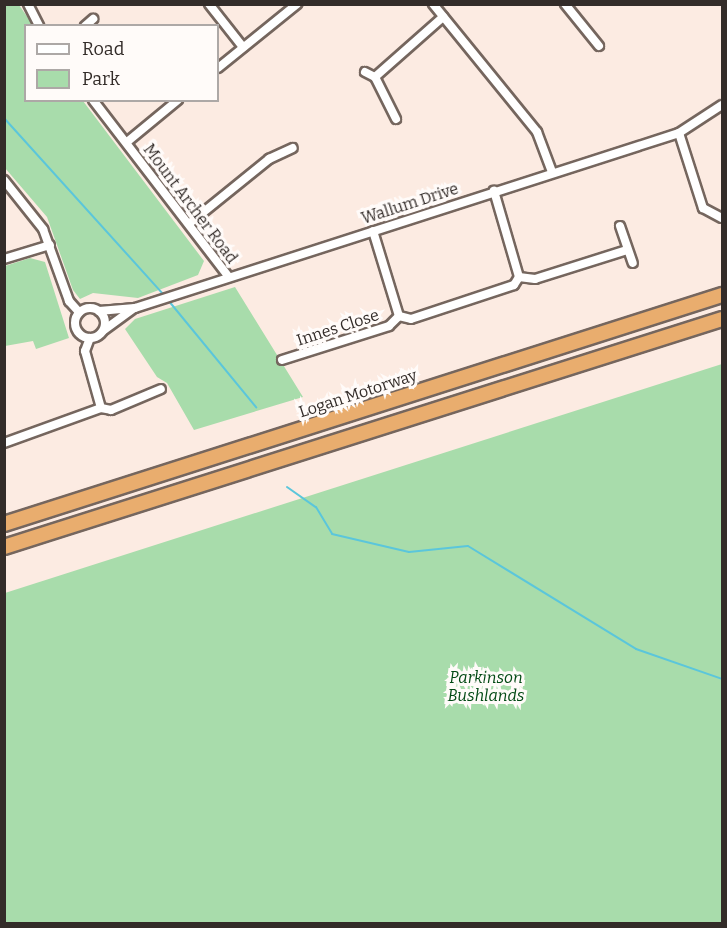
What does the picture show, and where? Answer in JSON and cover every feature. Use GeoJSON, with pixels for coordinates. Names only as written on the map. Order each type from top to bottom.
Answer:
{"type":"FeatureCollection","features":[{"type":"Feature","properties":{"kind":"highway","name":"Logan Motorway"},"geometry":{"type":"LineString","coordinates":[[4,524],[723,295]]}},
{"type":"Feature","properties":{"kind":"highway"},"geometry":{"type":"LineString","coordinates":[[4,547],[723,319]]}},
{"type":"Feature","properties":{"kind":"street"},"geometry":{"type":"LineString","coordinates":[[28,4],[38,24]]}},
{"type":"Feature","properties":{"kind":"street"},"geometry":{"type":"LineString","coordinates":[[209,4],[243,47]]}},
{"type":"Feature","properties":{"kind":"street"},"geometry":{"type":"LineString","coordinates":[[219,67],[297,4]]}},
{"type":"Feature","properties":{"kind":"street"},"geometry":{"type":"LineString","coordinates":[[433,4],[537,132],[552,172]]}},
{"type":"Feature","properties":{"kind":"street"},"geometry":{"type":"LineString","coordinates":[[565,4],[599,46]]}},
{"type":"Feature","properties":{"kind":"street"},"geometry":{"type":"LineString","coordinates":[[375,77],[443,17]]}},
{"type":"Feature","properties":{"kind":"street"},"geometry":{"type":"LineString","coordinates":[[87,24],[93,19]]}},
{"type":"Feature","properties":{"kind":"street"},"geometry":{"type":"LineString","coordinates":[[365,72],[375,77],[396,119]]}},
{"type":"Feature","properties":{"kind":"street"},"geometry":{"type":"LineString","coordinates":[[95,102],[127,142]]}},
{"type":"Feature","properties":{"kind":"street","name":"Mount Archer Road"},"geometry":{"type":"LineString","coordinates":[[176,102],[127,142],[228,276]]}},
{"type":"Feature","properties":{"kind":"street","name":"Wallum Drive"},"geometry":{"type":"LineString","coordinates":[[99,311],[135,308],[228,276],[679,133],[723,105]]}},
{"type":"Feature","properties":{"kind":"street"},"geometry":{"type":"LineString","coordinates":[[679,133],[703,208],[723,218]]}},
{"type":"Feature","properties":{"kind":"street"},"geometry":{"type":"LineString","coordinates":[[190,223],[269,159],[293,148]]}},
{"type":"Feature","properties":{"kind":"street"},"geometry":{"type":"LineString","coordinates":[[4,180],[50,245],[69,301],[79,312]]}},
{"type":"Feature","properties":{"kind":"street"},"geometry":{"type":"LineString","coordinates":[[373,231],[399,316],[411,320],[514,285],[519,277],[494,191]]}},
{"type":"Feature","properties":{"kind":"street"},"geometry":{"type":"LineString","coordinates":[[620,226],[633,263]]}},
{"type":"Feature","properties":{"kind":"street"},"geometry":{"type":"LineString","coordinates":[[4,259],[50,245]]}},
{"type":"Feature","properties":{"kind":"street"},"geometry":{"type":"LineString","coordinates":[[519,277],[535,279],[627,250]]}},
{"type":"Feature","properties":{"kind":"street"},"geometry":{"type":"LineString","coordinates":[[101,408],[85,351],[90,338],[135,308]]}},
{"type":"Feature","properties":{"kind":"street"},"geometry":{"type":"LineString","coordinates":[[79,312],[99,311],[103,330]]}},
{"type":"Feature","properties":{"kind":"street"},"geometry":{"type":"LineString","coordinates":[[79,312],[76,329],[90,338]]}},
{"type":"Feature","properties":{"kind":"street","name":"Innes Close"},"geometry":{"type":"LineString","coordinates":[[282,360],[389,326],[399,316]]}},
{"type":"Feature","properties":{"kind":"street"},"geometry":{"type":"LineString","coordinates":[[4,443],[101,408],[111,410],[161,389]]}},
{"type":"Feature","properties":{"kind":"green space"},"geometry":{"type":"Polygon","coordinates":[[[4,5],[19,5],[32,24],[24,24],[24,102],[84,102],[204,261],[198,275],[138,298],[93,293],[80,299],[73,290],[47,217],[5,168],[4,5]]]}},
{"type":"Feature","properties":{"kind":"green space"},"geometry":{"type":"Polygon","coordinates":[[[30,258],[45,262],[69,338],[36,349],[33,341],[5,346],[5,266],[30,258]]]}},
{"type":"Feature","properties":{"kind":"green space"},"geometry":{"type":"Polygon","coordinates":[[[235,287],[303,397],[194,430],[167,383],[157,377],[125,329],[135,319],[235,287]]]}},
{"type":"Feature","properties":{"kind":"green space","name":"Parkinson Bushlands"},"geometry":{"type":"Polygon","coordinates":[[[722,364],[722,923],[5,923],[5,593],[722,364]]]}},
{"type":"Feature","properties":{"kind":"waterway"},"geometry":{"type":"LineString","coordinates":[[4,118],[165,296]]}},
{"type":"Feature","properties":{"kind":"waterway"},"geometry":{"type":"LineString","coordinates":[[168,300],[256,407]]}},
{"type":"Feature","properties":{"kind":"waterway"},"geometry":{"type":"LineString","coordinates":[[287,487],[316,507],[332,534],[409,552],[468,546],[636,649],[722,679]]}}]}
